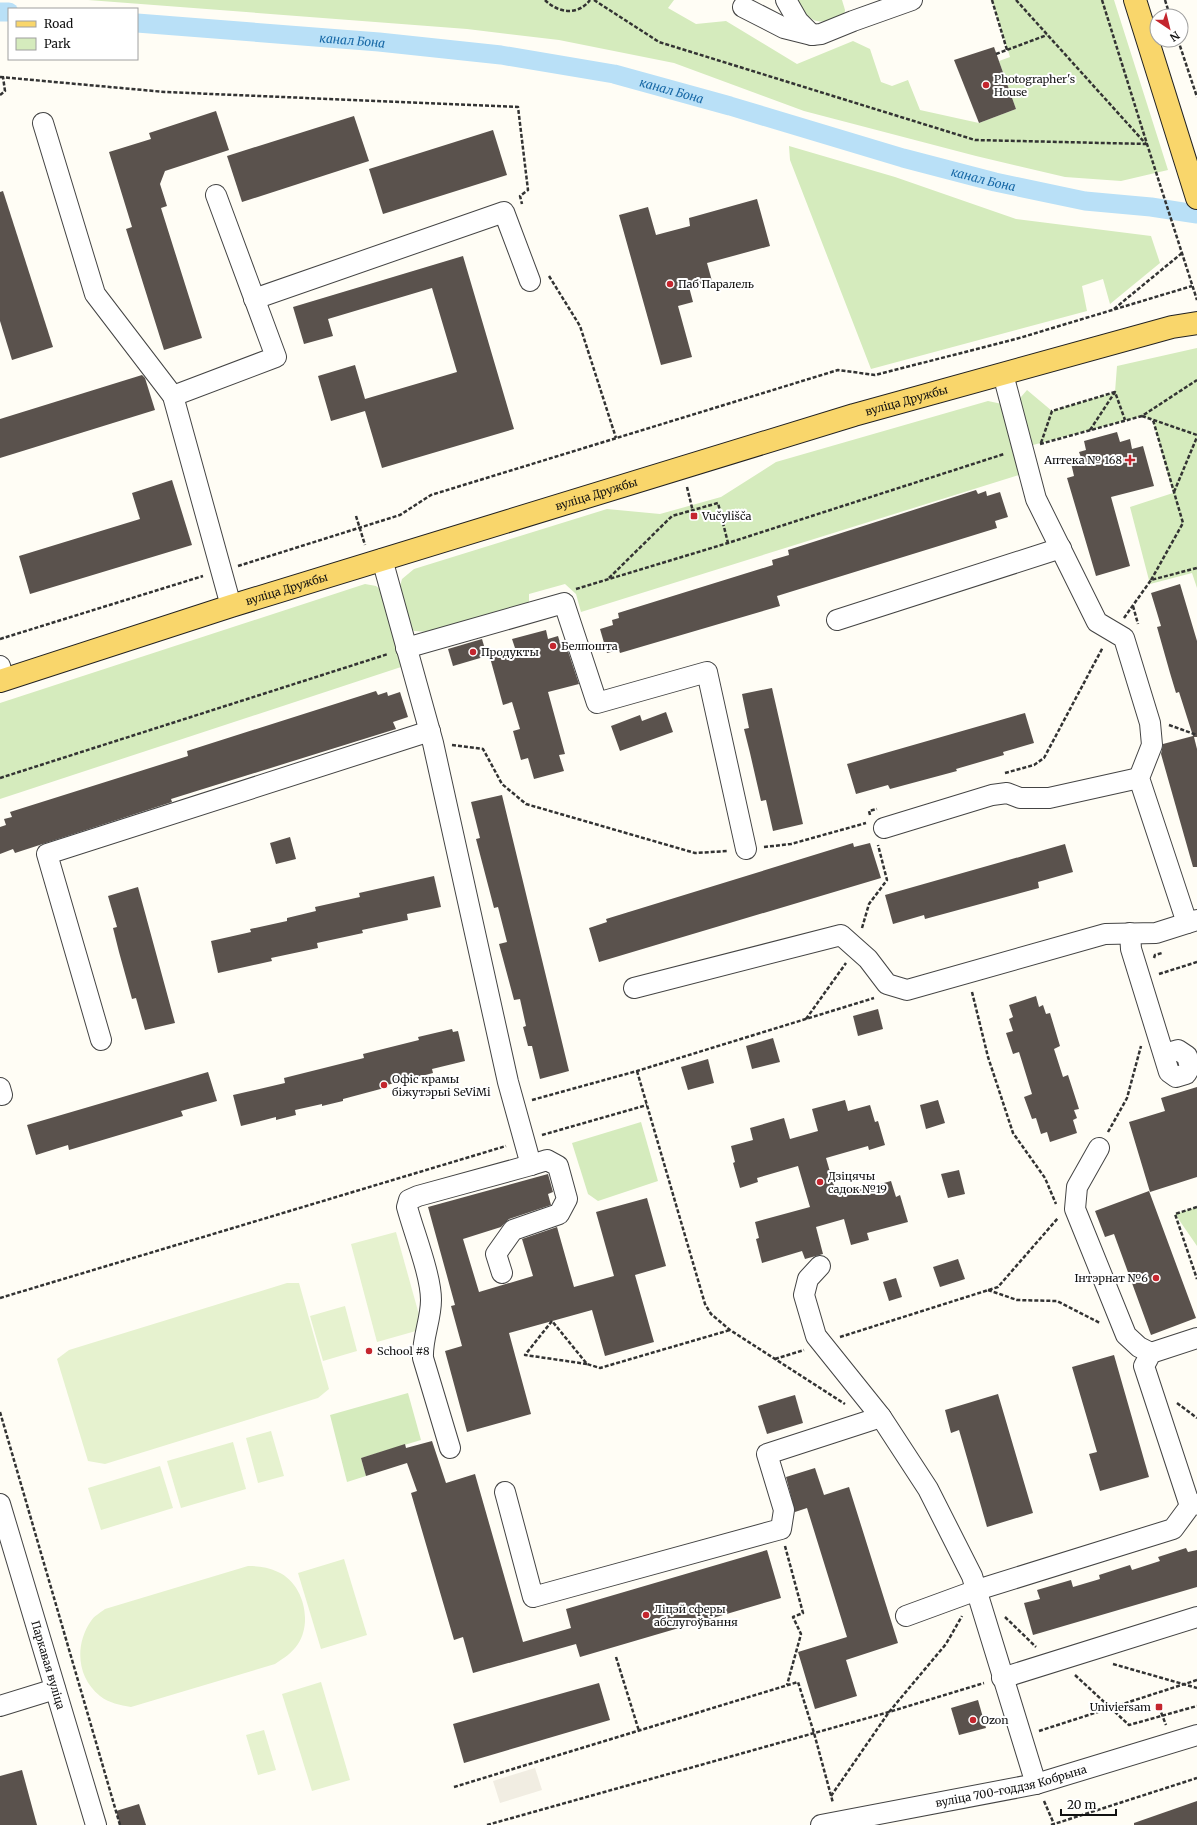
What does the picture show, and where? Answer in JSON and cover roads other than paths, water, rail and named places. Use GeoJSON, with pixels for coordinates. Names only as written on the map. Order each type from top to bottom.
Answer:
{"type":"FeatureCollection","features":[{"type":"Feature","properties":{"kind":"main road"},"geometry":{"type":"LineString","coordinates":[[1136,0],[1196,195]]}},
{"type":"Feature","properties":{"kind":"main road","name":"вуліца Дружбы"},"geometry":{"type":"LineString","coordinates":[[1,676],[854,414],[1172,327],[1197,323]]}},
{"type":"Feature","properties":{"kind":"street"},"geometry":{"type":"LineString","coordinates":[[786,0],[798,21],[812,35]]}},
{"type":"Feature","properties":{"kind":"street"},"geometry":{"type":"LineString","coordinates":[[743,7],[784,28],[812,35],[821,34],[912,0]]}},
{"type":"Feature","properties":{"kind":"street"},"geometry":{"type":"LineString","coordinates":[[43,123],[95,294],[173,396],[231,606]]}},
{"type":"Feature","properties":{"kind":"street"},"geometry":{"type":"LineString","coordinates":[[173,396],[276,357],[216,195]]}},
{"type":"Feature","properties":{"kind":"street"},"geometry":{"type":"LineString","coordinates":[[254,298],[504,212],[530,281]]}},
{"type":"Feature","properties":{"kind":"street"},"geometry":{"type":"LineString","coordinates":[[634,988],[841,935],[868,959],[887,984],[907,990],[1105,934],[1156,933],[1192,922],[1140,778],[1152,745],[1150,723],[1124,638],[1098,622],[1036,499],[1003,374]]}},
{"type":"Feature","properties":{"kind":"street"},"geometry":{"type":"LineString","coordinates":[[837,620],[1061,548]]}},
{"type":"Feature","properties":{"kind":"street"},"geometry":{"type":"LineString","coordinates":[[376,561],[406,648],[432,737],[514,1105],[531,1164]]}},
{"type":"Feature","properties":{"kind":"street"},"geometry":{"type":"LineString","coordinates":[[406,648],[564,602],[597,703],[707,672],[746,849]]}},
{"type":"Feature","properties":{"kind":"street"},"geometry":{"type":"LineString","coordinates":[[101,1040],[48,854],[432,737]]}},
{"type":"Feature","properties":{"kind":"street"},"geometry":{"type":"LineString","coordinates":[[878,824],[992,795],[1007,793],[1020,798],[1049,798],[1140,778]]}},
{"type":"Feature","properties":{"kind":"street"},"geometry":{"type":"LineString","coordinates":[[1130,933],[1131,950],[1164,1054]]}},
{"type":"Feature","properties":{"kind":"street"},"geometry":{"type":"LineString","coordinates":[[1099,1148],[1077,1187],[1075,1209],[1126,1335],[1139,1347],[1151,1353]]}},
{"type":"Feature","properties":{"kind":"street"},"geometry":{"type":"LineString","coordinates":[[450,1448],[423,1358],[423,1346],[431,1302],[431,1288],[406,1208],[409,1200],[418,1196],[547,1160],[558,1166],[567,1199],[559,1214],[513,1230],[496,1254],[502,1273]]}},
{"type":"Feature","properties":{"kind":"street"},"geometry":{"type":"LineString","coordinates":[[820,1266],[808,1279],[804,1295],[816,1336],[928,1489],[972,1576],[973,1591],[1036,1784]]}},
{"type":"Feature","properties":{"kind":"street"},"geometry":{"type":"LineString","coordinates":[[906,1616],[973,1591],[1120,1544],[1173,1529],[1194,1505],[1144,1366],[1151,1353],[1197,1338]]}},
{"type":"Feature","properties":{"kind":"street"},"geometry":{"type":"LineString","coordinates":[[505,1492],[532,1597],[781,1529],[784,1510],[767,1454],[876,1419]]}},
{"type":"Feature","properties":{"kind":"street","name":"Паркавая вуліца"},"geometry":{"type":"LineString","coordinates":[[0,1504],[96,1825]]}},
{"type":"Feature","properties":{"kind":"street"},"geometry":{"type":"LineString","coordinates":[[1002,1678],[1197,1617]]}},
{"type":"Feature","properties":{"kind":"street"},"geometry":{"type":"LineString","coordinates":[[0,1706],[55,1689]]}},
{"type":"Feature","properties":{"kind":"street","name":"вуліца 700-годдзя Кобрына"},"geometry":{"type":"LineString","coordinates":[[830,1824],[1036,1784],[1197,1735]]}},
{"type":"Feature","properties":{"kind":"waterway","name":"канал Бона"},"geometry":{"type":"LineString","coordinates":[[0,12],[8,12]]}},
{"type":"Feature","properties":{"kind":"waterway","name":"канал Бона"},"geometry":{"type":"LineString","coordinates":[[138,23],[379,42],[501,55],[614,74],[730,106],[903,158],[995,182],[1085,201],[1151,207],[1197,214]]}},
{"type":"Feature","properties":{"kind":"place","name":"Photographer's House"},"geometry":{"type":"Point","coordinates":[986,85]}},
{"type":"Feature","properties":{"kind":"place","name":"Паб Паралель"},"geometry":{"type":"Point","coordinates":[670,284]}},
{"type":"Feature","properties":{"kind":"place","name":"Аптека № 168"},"geometry":{"type":"Point","coordinates":[1130,460]}},
{"type":"Feature","properties":{"kind":"place","name":"Vučylišča"},"geometry":{"type":"Point","coordinates":[694,516]}},
{"type":"Feature","properties":{"kind":"place","name":"Белпошта"},"geometry":{"type":"Point","coordinates":[553,646]}},
{"type":"Feature","properties":{"kind":"place","name":"Продукты"},"geometry":{"type":"Point","coordinates":[473,652]}},
{"type":"Feature","properties":{"kind":"place","name":"Офіс крамы біжутэрыі SeViMi"},"geometry":{"type":"Point","coordinates":[384,1085]}},
{"type":"Feature","properties":{"kind":"place","name":"Дзіцячы садок №19"},"geometry":{"type":"Point","coordinates":[820,1182]}},
{"type":"Feature","properties":{"kind":"place","name":"Інтэрнат №6"},"geometry":{"type":"Point","coordinates":[1156,1278]}},
{"type":"Feature","properties":{"kind":"place","name":"School #8"},"geometry":{"type":"Point","coordinates":[369,1351]}},
{"type":"Feature","properties":{"kind":"place","name":"Ліцэй сферы абслугоўвання"},"geometry":{"type":"Point","coordinates":[646,1615]}},
{"type":"Feature","properties":{"kind":"place","name":"Univiersam"},"geometry":{"type":"Point","coordinates":[1159,1707]}},
{"type":"Feature","properties":{"kind":"place","name":"Ozon"},"geometry":{"type":"Point","coordinates":[973,1720]}}]}
